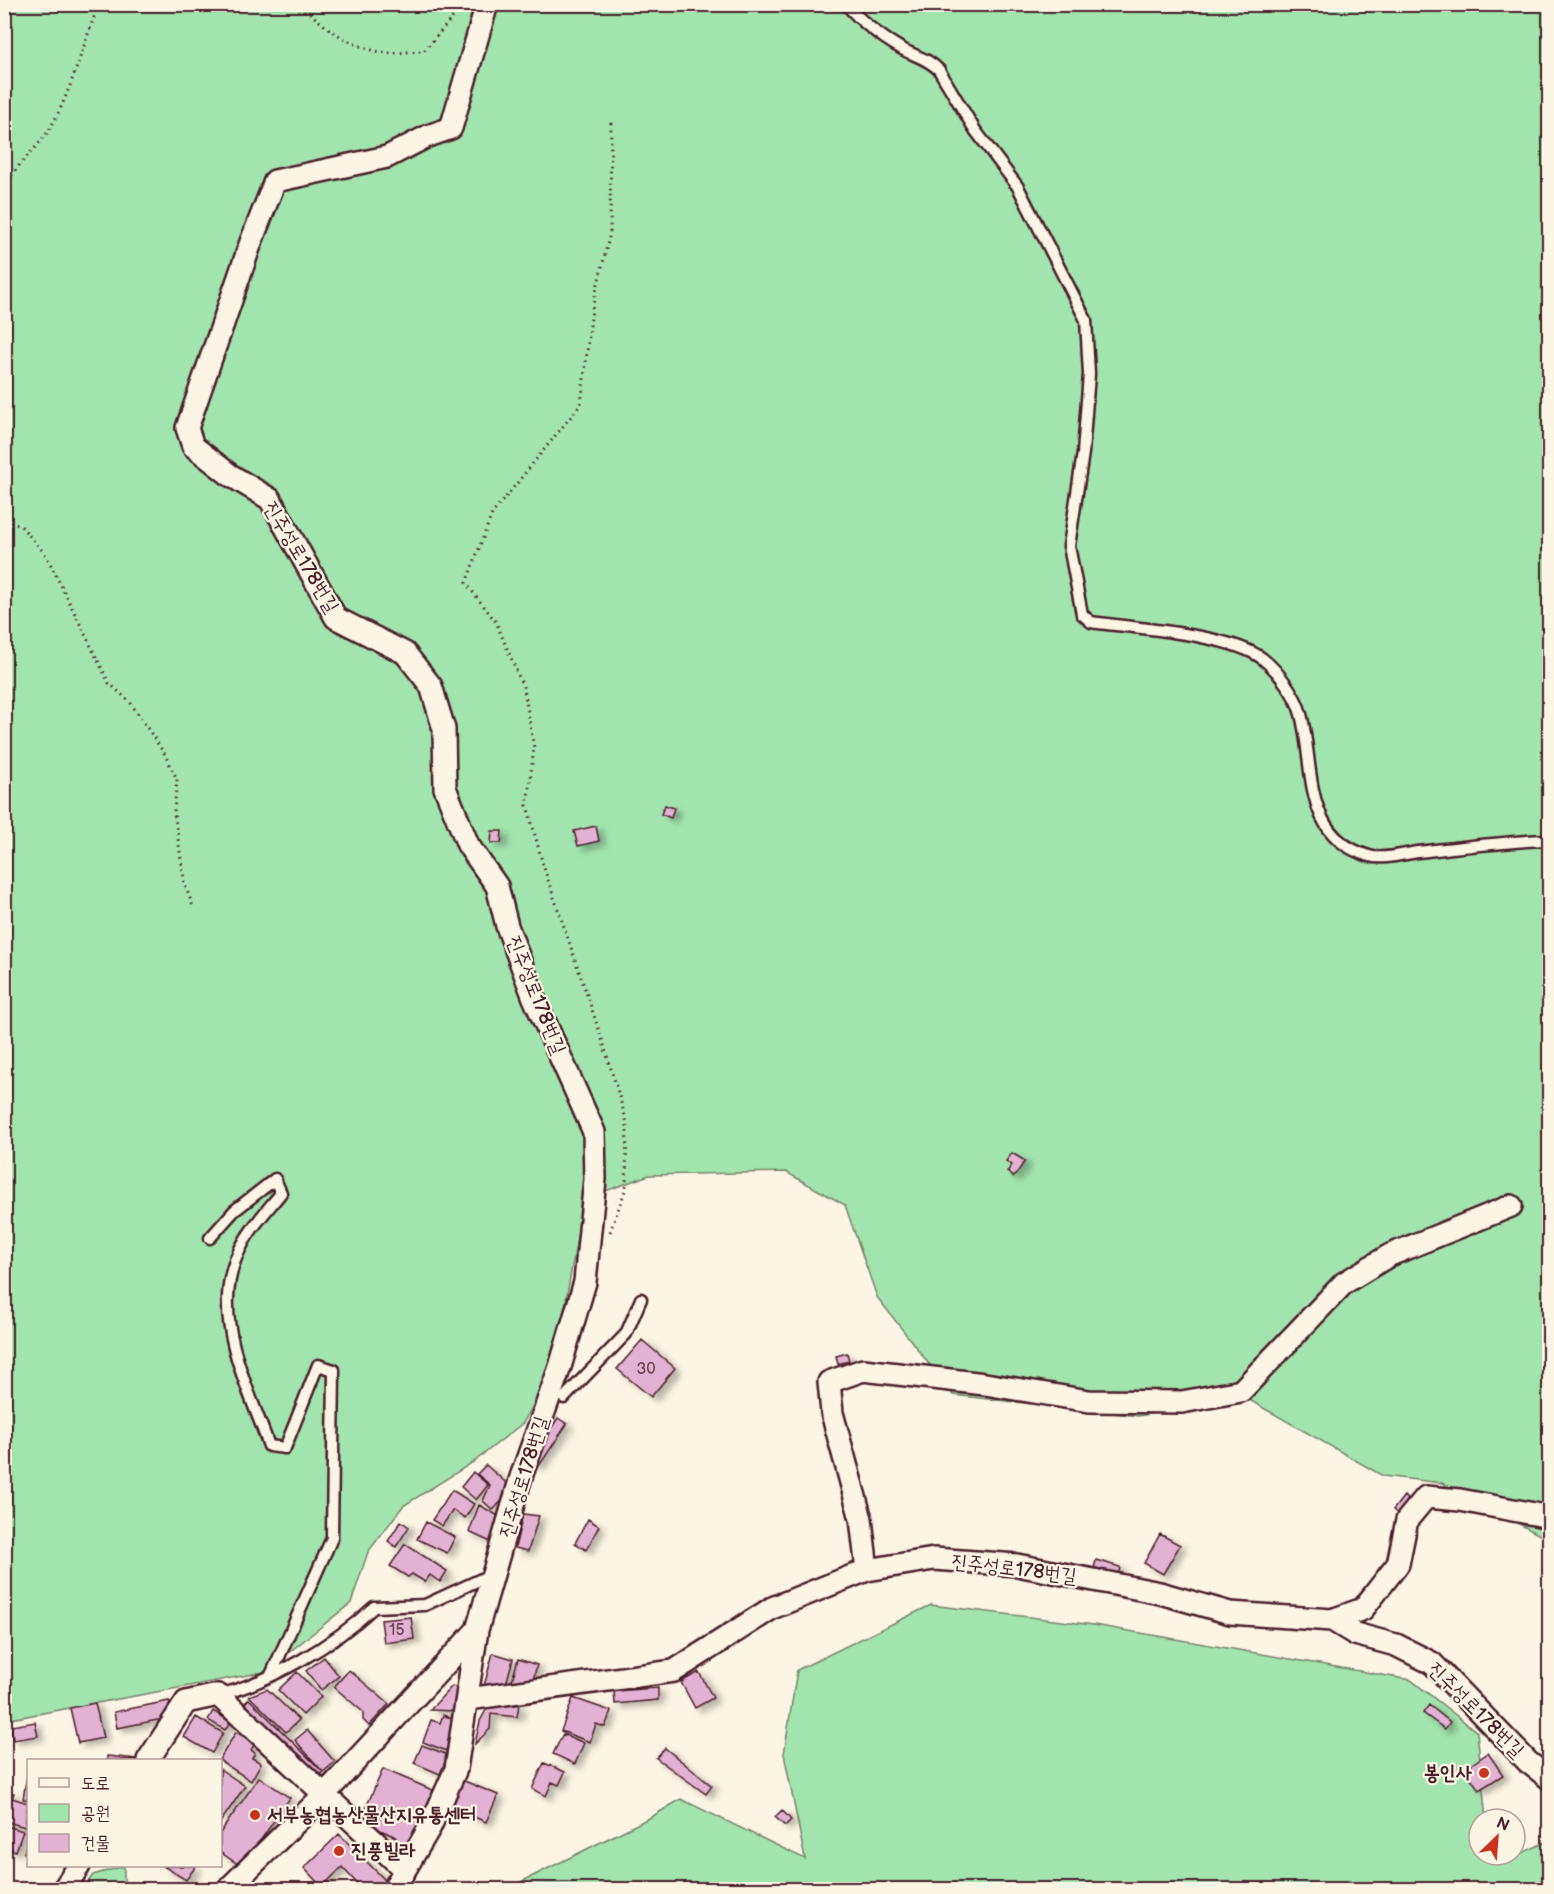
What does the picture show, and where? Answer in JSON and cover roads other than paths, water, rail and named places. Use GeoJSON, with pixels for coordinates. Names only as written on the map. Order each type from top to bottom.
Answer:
{"type":"FeatureCollection","features":[{"type":"Feature","properties":{"kind":"street","name":"진주성로178번길"},"geometry":{"type":"LineString","coordinates":[[393,1890],[430,1827],[456,1769],[477,1630],[496,1572],[521,1477],[560,1368],[585,1282],[595,1179],[594,1132],[534,998],[507,926],[497,886],[468,845],[445,788],[444,729],[431,686],[405,653],[336,618],[270,499],[230,475],[193,446],[187,428],[251,242],[275,181],[387,157],[428,136],[451,128],[487,4]]}},
{"type":"Feature","properties":{"kind":"street"},"geometry":{"type":"LineString","coordinates":[[867,1570],[861,1519],[832,1413],[829,1382],[863,1370],[985,1383],[1089,1401],[1182,1402],[1241,1392],[1344,1283],[1389,1255],[1511,1206]]}},
{"type":"Feature","properties":{"kind":"street","name":"진주성로178번길"},"geometry":{"type":"LineString","coordinates":[[468,1699],[674,1671],[772,1608],[867,1570],[934,1559],[1017,1565],[1160,1593],[1230,1613],[1332,1620],[1363,1609],[1398,1564],[1407,1520],[1426,1497],[1460,1500],[1550,1517]]}},
{"type":"Feature","properties":{"kind":"street","name":"진주성로178번길"},"geometry":{"type":"LineString","coordinates":[[1332,1620],[1355,1634],[1396,1645],[1432,1663],[1528,1762],[1550,1779]]}},
{"type":"Feature","properties":{"kind":"street","name":"진주성로178번길"},"geometry":{"type":"LineString","coordinates":[[227,1890],[323,1796],[477,1630]]}},
{"type":"Feature","properties":{"kind":"street"},"geometry":{"type":"LineString","coordinates":[[149,1759],[186,1702],[218,1695],[323,1796],[405,1870]]}},
{"type":"Feature","properties":{"kind":"street"},"geometry":{"type":"LineString","coordinates":[[63,1890],[78,1867]]}},
{"type":"Feature","properties":{"kind":"lane"},"geometry":{"type":"LineString","coordinates":[[846,4],[860,21],[903,49],[932,62],[939,70],[975,130],[1018,187],[1086,320],[1089,374],[1083,453],[1069,546],[1082,614],[1091,622],[1227,643],[1262,657],[1278,673],[1301,713],[1311,782],[1324,822],[1331,832],[1352,849],[1381,857],[1550,840]]}},
{"type":"Feature","properties":{"kind":"lane"},"geometry":{"type":"LineString","coordinates":[[210,1238],[234,1211],[275,1179],[280,1193],[244,1241],[226,1293],[228,1331],[269,1446],[285,1448],[318,1365],[334,1370],[332,1538],[271,1675]]}},
{"type":"Feature","properties":{"kind":"lane"},"geometry":{"type":"LineString","coordinates":[[564,1398],[626,1334],[642,1299]]}},
{"type":"Feature","properties":{"kind":"lane"},"geometry":{"type":"LineString","coordinates":[[218,1695],[245,1688],[344,1634],[374,1607],[424,1605],[496,1572]]}},
{"type":"Feature","properties":{"kind":"place","name":"봉인사"},"geometry":{"type":"Point","coordinates":[1484,1773]}},
{"type":"Feature","properties":{"kind":"place","name":"서부농협농산물산지유통센터"},"geometry":{"type":"Point","coordinates":[255,1815]}},
{"type":"Feature","properties":{"kind":"place","name":"진풍빌라"},"geometry":{"type":"Point","coordinates":[339,1851]}}]}
